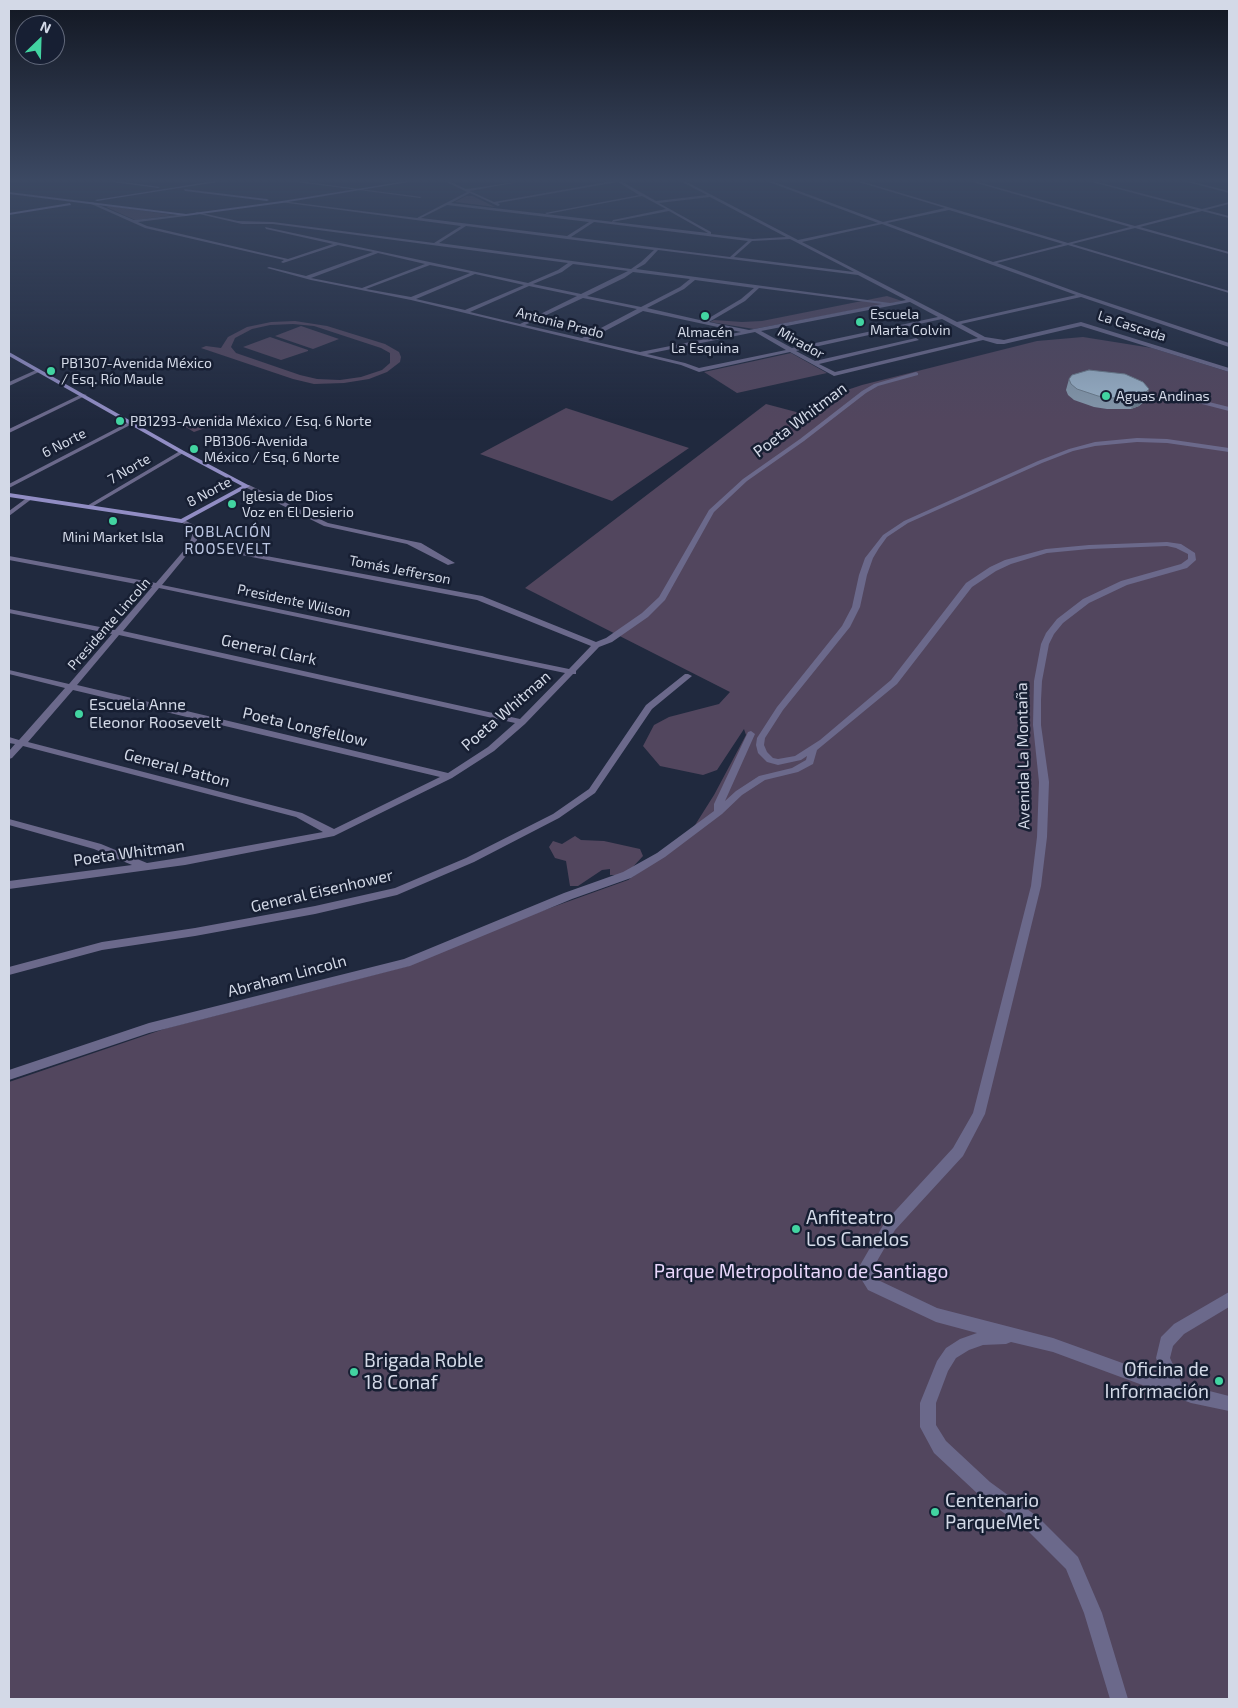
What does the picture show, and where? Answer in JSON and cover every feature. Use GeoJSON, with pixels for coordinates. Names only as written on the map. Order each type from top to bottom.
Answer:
{"type":"FeatureCollection","features":[{"type":"Feature","properties":{"kind":"street","name":"Antonia Prado"},"geometry":{"type":"LineString","coordinates":[[286,261],[269,268],[306,278],[412,299],[700,370],[790,350]]}},
{"type":"Feature","properties":{"kind":"street"},"geometry":{"type":"LineString","coordinates":[[306,278],[353,261]]}},
{"type":"Feature","properties":{"kind":"street"},"geometry":{"type":"LineString","coordinates":[[417,261],[749,332]]}},
{"type":"Feature","properties":{"kind":"street"},"geometry":{"type":"LineString","coordinates":[[563,261],[890,304]]}},
{"type":"Feature","properties":{"kind":"street"},"geometry":{"type":"LineString","coordinates":[[521,326],[634,270],[644,261]]}},
{"type":"Feature","properties":{"kind":"street"},"geometry":{"type":"LineString","coordinates":[[753,261],[862,274]]}},
{"type":"Feature","properties":{"kind":"street"},"geometry":{"type":"LineString","coordinates":[[837,261],[982,338]]}},
{"type":"Feature","properties":{"kind":"street"},"geometry":{"type":"LineString","coordinates":[[986,261],[1080,295],[1229,345]]}},
{"type":"Feature","properties":{"kind":"street"},"geometry":{"type":"LineString","coordinates":[[992,263],[1001,261]]}},
{"type":"Feature","properties":{"kind":"street"},"geometry":{"type":"LineString","coordinates":[[1124,261],[1229,292]]}},
{"type":"Feature","properties":{"kind":"street"},"geometry":{"type":"LineString","coordinates":[[465,312],[561,270],[573,262]]}},
{"type":"Feature","properties":{"kind":"street"},"geometry":{"type":"LineString","coordinates":[[364,288],[428,263]]}},
{"type":"Feature","properties":{"kind":"street"},"geometry":{"type":"LineString","coordinates":[[412,299],[474,273]]}},
{"type":"Feature","properties":{"kind":"street"},"geometry":{"type":"LineString","coordinates":[[583,340],[682,288],[694,278]]}},
{"type":"Feature","properties":{"kind":"street"},"geometry":{"type":"LineString","coordinates":[[705,322],[748,297],[759,286]]}},
{"type":"Feature","properties":{"kind":"street"},"geometry":{"type":"LineString","coordinates":[[956,324],[1080,295]]}},
{"type":"Feature","properties":{"kind":"street"},"geometry":{"type":"LineString","coordinates":[[638,354],[911,300]]}},
{"type":"Feature","properties":{"kind":"street"},"geometry":{"type":"LineString","coordinates":[[790,350],[944,317]]}},
{"type":"Feature","properties":{"kind":"street","name":"La Cascada"},"geometry":{"type":"LineString","coordinates":[[982,338],[998,342],[1082,324],[1229,370]]}},
{"type":"Feature","properties":{"kind":"street","name":"Mirador"},"geometry":{"type":"LineString","coordinates":[[757,331],[834,374],[982,338]]}},
{"type":"Feature","properties":{"kind":"street"},"geometry":{"type":"LineString","coordinates":[[858,335],[866,340]]}},
{"type":"Feature","properties":{"kind":"street"},"geometry":{"type":"LineString","coordinates":[[815,364],[916,340]]}},
{"type":"Feature","properties":{"kind":"street"},"geometry":{"type":"LineString","coordinates":[[874,344],[883,348]]}},
{"type":"Feature","properties":{"kind":"street"},"geometry":{"type":"LineString","coordinates":[[9,354],[182,452],[326,525],[418,544],[451,563]]}},
{"type":"Feature","properties":{"kind":"street"},"geometry":{"type":"LineString","coordinates":[[9,384],[38,371]]}},
{"type":"Feature","properties":{"kind":"street","name":"Poeta Whitman"},"geometry":{"type":"LineString","coordinates":[[9,885],[146,866],[334,833],[402,801],[449,776],[491,749],[522,722],[573,672],[596,645],[610,640],[629,628],[662,598],[711,511],[745,480],[802,440],[864,392],[876,385],[916,374]]}},
{"type":"Feature","properties":{"kind":"street"},"geometry":{"type":"LineString","coordinates":[[1170,394],[1229,409]]}},
{"type":"Feature","properties":{"kind":"street"},"geometry":{"type":"LineString","coordinates":[[9,431],[84,395]]}},
{"type":"Feature","properties":{"kind":"street","name":"6 Norte"},"geometry":{"type":"LineString","coordinates":[[9,486],[131,423]]}},
{"type":"Feature","properties":{"kind":"street","name":"Avenida La Montaña"},"geometry":{"type":"LineString","coordinates":[[1028,1338],[936,1315],[873,1284],[867,1277],[866,1267],[890,1226],[958,1152],[979,1114],[1036,886],[1042,837],[1044,782],[1037,725],[1038,681],[1045,644],[1050,633],[1060,621],[1086,601],[1124,583],[1184,566],[1192,560],[1191,554],[1186,550],[1167,544],[1060,549],[1022,557],[993,570],[969,585],[894,682],[813,749],[791,761],[778,762],[766,757],[760,745],[761,738],[768,724],[846,627],[856,607],[869,558],[880,541],[906,522],[1071,450],[1103,443],[1137,440],[1185,442],[1229,450]]}},
{"type":"Feature","properties":{"kind":"street","name":"7 Norte"},"geometry":{"type":"LineString","coordinates":[[88,507],[182,452]]}},
{"type":"Feature","properties":{"kind":"street","name":"8 Norte"},"geometry":{"type":"LineString","coordinates":[[182,521],[247,486]]}},
{"type":"Feature","properties":{"kind":"street"},"geometry":{"type":"LineString","coordinates":[[9,494],[182,521],[193,526],[195,529],[196,535],[193,544]]}},
{"type":"Feature","properties":{"kind":"street"},"geometry":{"type":"LineString","coordinates":[[9,514],[30,498]]}},
{"type":"Feature","properties":{"kind":"street","name":"Tomás Jefferson"},"geometry":{"type":"LineString","coordinates":[[193,544],[479,598],[596,645]]}},
{"type":"Feature","properties":{"kind":"street","name":"Presidente Lincoln"},"geometry":{"type":"LineString","coordinates":[[9,756],[119,633],[193,544]]}},
{"type":"Feature","properties":{"kind":"street","name":"Presidente Wilson"},"geometry":{"type":"LineString","coordinates":[[9,558],[158,586],[573,672]]}},
{"type":"Feature","properties":{"kind":"street","name":"General Clark"},"geometry":{"type":"LineString","coordinates":[[9,611],[119,633],[522,722]]}},
{"type":"Feature","properties":{"kind":"street","name":"Poeta Longfellow"},"geometry":{"type":"LineString","coordinates":[[9,672],[449,776]]}},
{"type":"Feature","properties":{"kind":"street","name":"General Eisenhower"},"geometry":{"type":"LineString","coordinates":[[9,971],[102,946],[195,932],[315,910],[397,891],[461,864],[556,816],[592,791],[649,707],[688,676]]}},
{"type":"Feature","properties":{"kind":"street"},"geometry":{"type":"LineString","coordinates":[[719,808],[752,734]]}},
{"type":"Feature","properties":{"kind":"street","name":"General Patton"},"geometry":{"type":"LineString","coordinates":[[9,740],[299,815],[334,833]]}},
{"type":"Feature","properties":{"kind":"street","name":"Abraham Lincoln"},"geometry":{"type":"LineString","coordinates":[[9,1075],[149,1028],[406,963],[568,896],[627,875],[662,855],[719,808],[762,778],[795,770],[810,762],[813,749]]}},
{"type":"Feature","properties":{"kind":"street"},"geometry":{"type":"LineString","coordinates":[[9,822],[97,846],[146,866]]}},
{"type":"Feature","properties":{"kind":"street"},"geometry":{"type":"LineString","coordinates":[[1177,1390],[1163,1358],[1166,1342],[1179,1329],[1229,1299]]}},
{"type":"Feature","properties":{"kind":"street"},"geometry":{"type":"LineString","coordinates":[[1119,1699],[1093,1613],[1072,1563],[1032,1523],[984,1488],[940,1447],[928,1427],[928,1403],[942,1366],[951,1353],[966,1344],[983,1338],[999,1336],[1028,1338],[1053,1345],[1177,1390],[1229,1403]]}},
{"type":"Feature","properties":{"kind":"green space"},"geometry":{"type":"Polygon","coordinates":[[[887,296],[902,301],[754,329],[710,322],[714,320],[762,321],[887,296]]]}},
{"type":"Feature","properties":{"kind":"green space"},"geometry":{"type":"Polygon","coordinates":[[[295,321],[327,326],[385,344],[399,352],[400,362],[387,372],[369,379],[344,383],[314,384],[293,379],[201,348],[206,346],[221,348],[228,337],[247,327],[271,322],[295,321]],[[293,324],[270,325],[252,329],[235,338],[231,347],[236,353],[317,379],[340,380],[361,377],[382,370],[390,363],[390,353],[381,348],[314,326],[293,324]]]}},
{"type":"Feature","properties":{"kind":"green space"},"geometry":{"type":"Polygon","coordinates":[[[301,326],[339,339],[313,349],[275,336],[301,326]]]}},
{"type":"Feature","properties":{"kind":"green space"},"geometry":{"type":"Polygon","coordinates":[[[270,337],[308,351],[281,360],[243,347],[270,337]]]}},
{"type":"Feature","properties":{"kind":"green space","name":"Parque Metropolitano de Santiago"},"geometry":{"type":"Polygon","coordinates":[[[1083,337],[1152,348],[1229,372],[1229,1699],[9,1699],[9,1082],[167,1028],[408,966],[525,917],[628,880],[685,841],[714,795],[746,735],[744,729],[717,770],[703,775],[660,766],[643,746],[654,725],[669,717],[719,704],[730,692],[525,588],[766,404],[800,413],[847,390],[862,385],[1037,341],[1083,337]]]}},
{"type":"Feature","properties":{"kind":"green space"},"geometry":{"type":"Polygon","coordinates":[[[791,353],[827,373],[737,393],[704,372],[791,353]]]}},
{"type":"Feature","properties":{"kind":"green space"},"geometry":{"type":"Polygon","coordinates":[[[566,408],[689,448],[612,501],[480,454],[566,408]]]}},
{"type":"Feature","properties":{"kind":"green space"},"geometry":{"type":"Polygon","coordinates":[[[218,415],[228,420],[194,432],[184,426],[218,415]]]}},
{"type":"Feature","properties":{"kind":"green space"},"geometry":{"type":"Polygon","coordinates":[[[575,836],[581,840],[604,841],[640,849],[643,856],[631,869],[618,875],[610,875],[610,869],[602,870],[578,886],[570,886],[566,861],[555,858],[549,847],[553,841],[562,844],[575,836]]]}},
{"type":"Feature","properties":{"kind":"building"},"geometry":{"type":"Polygon","coordinates":[[[1089,370],[1125,374],[1143,382],[1149,389],[1143,395],[1111,398],[1077,389],[1071,384],[1069,379],[1072,375],[1089,370]]]}},
{"type":"Feature","properties":{"kind":"place","name":"Almacén La Esquina"},"geometry":{"type":"Point","coordinates":[705,316]}},
{"type":"Feature","properties":{"kind":"place","name":"Escuela Marta Colvin"},"geometry":{"type":"Point","coordinates":[860,322]}},
{"type":"Feature","properties":{"kind":"place","name":"PB1307-Avenida México / Esq. Río Maule"},"geometry":{"type":"Point","coordinates":[51,371]}},
{"type":"Feature","properties":{"kind":"place","name":"Aguas Andinas"},"geometry":{"type":"Point","coordinates":[1106,396]}},
{"type":"Feature","properties":{"kind":"place","name":"PB1293-Avenida México / Esq. 6 Norte"},"geometry":{"type":"Point","coordinates":[120,421]}},
{"type":"Feature","properties":{"kind":"place","name":"PB1306-Avenida México / Esq. 6 Norte"},"geometry":{"type":"Point","coordinates":[194,449]}},
{"type":"Feature","properties":{"kind":"place","name":"Iglesia de Dios Voz en El Desierio"},"geometry":{"type":"Point","coordinates":[232,504]}},
{"type":"Feature","properties":{"kind":"place","name":"Mini Market Isla"},"geometry":{"type":"Point","coordinates":[113,521]}},
{"type":"Feature","properties":{"kind":"place","name":"Escuela Anne Eleonor Roosevelt"},"geometry":{"type":"Point","coordinates":[79,714]}},
{"type":"Feature","properties":{"kind":"place","name":"Anfiteatro Los Canelos"},"geometry":{"type":"Point","coordinates":[796,1229]}},
{"type":"Feature","properties":{"kind":"place","name":"Brigada Roble 18 Conaf"},"geometry":{"type":"Point","coordinates":[354,1372]}},
{"type":"Feature","properties":{"kind":"place","name":"Oficina de Información"},"geometry":{"type":"Point","coordinates":[1219,1381]}},
{"type":"Feature","properties":{"kind":"place","name":"Centenario ParqueMet"},"geometry":{"type":"Point","coordinates":[935,1512]}},
{"type":"Feature","properties":{"kind":"district","name":"POBLACIÓN ROOSEVELT"},"geometry":{"type":"Point","coordinates":[228,540]}}]}
